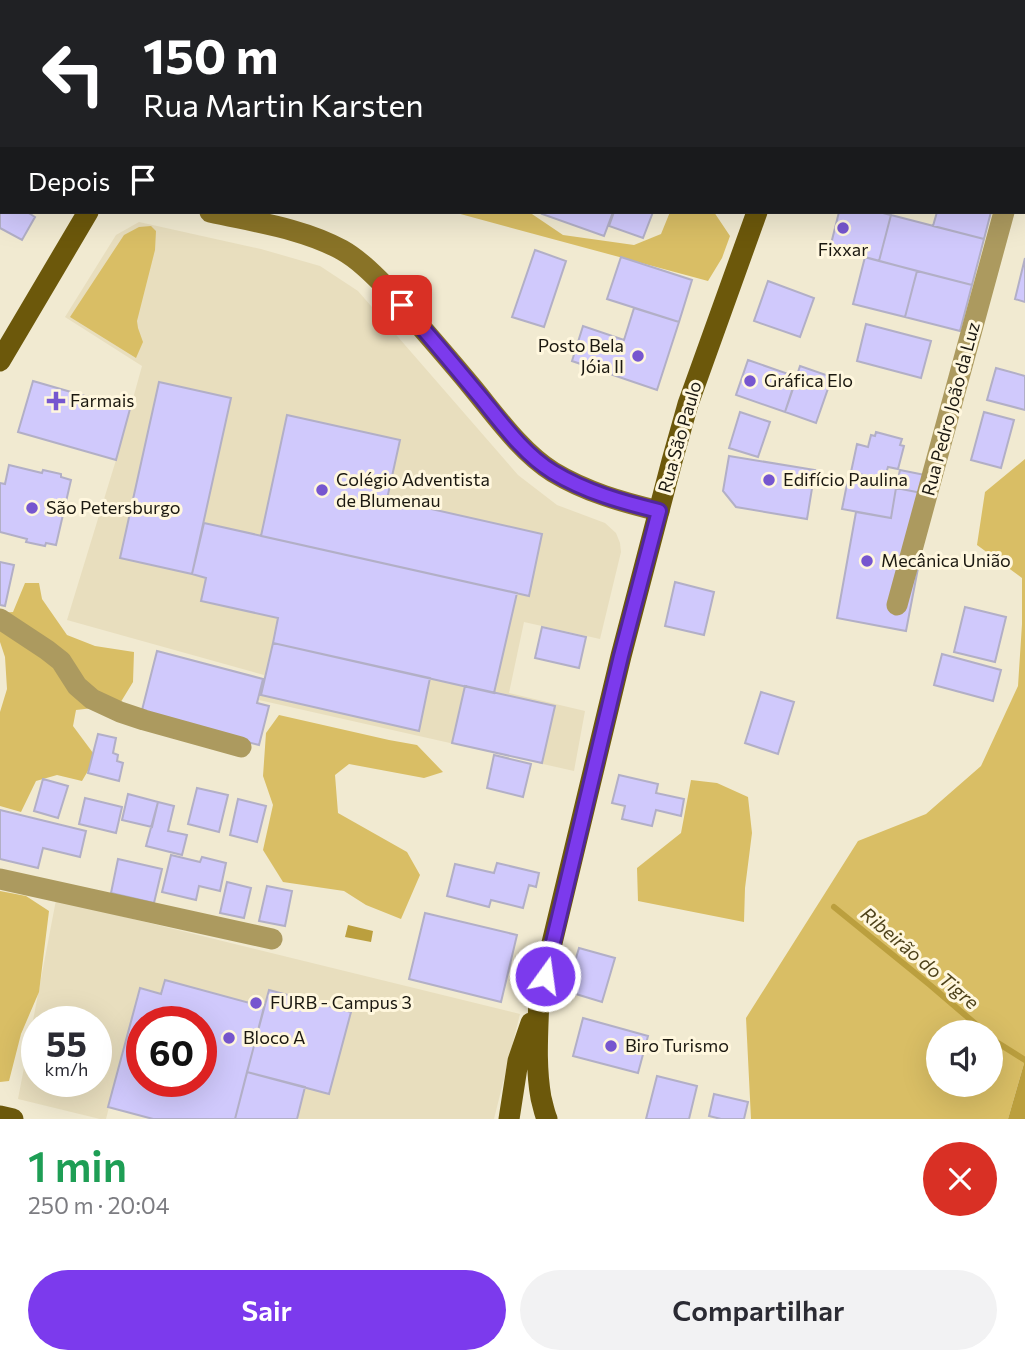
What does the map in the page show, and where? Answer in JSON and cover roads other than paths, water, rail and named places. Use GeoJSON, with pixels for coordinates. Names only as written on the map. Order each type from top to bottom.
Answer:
{"type":"FeatureCollection","features":[{"type":"Feature","properties":{"kind":"main road"},"geometry":{"type":"LineString","coordinates":[[0,361],[87,214]]}},
{"type":"Feature","properties":{"kind":"main road","name":"Rua São Paulo"},"geometry":{"type":"LineString","coordinates":[[547,1119],[536,1055],[540,997],[621,656],[688,404],[756,214]]}},
{"type":"Feature","properties":{"kind":"main road"},"geometry":{"type":"LineString","coordinates":[[509,1119],[518,1062],[540,997]]}},
{"type":"Feature","properties":{"kind":"main road"},"geometry":{"type":"LineString","coordinates":[[0,1116],[13,1119]]}},
{"type":"Feature","properties":{"kind":"street"},"geometry":{"type":"LineString","coordinates":[[219,214],[308,235],[344,251],[385,286],[509,430],[551,471],[599,494],[659,511]]}},
{"type":"Feature","properties":{"kind":"street","name":"Rua Pedro João da Luz"},"geometry":{"type":"LineString","coordinates":[[897,605],[1003,214]]}},
{"type":"Feature","properties":{"kind":"street"},"geometry":{"type":"LineString","coordinates":[[0,619],[61,661],[77,686],[92,699],[144,720],[241,747]]}},
{"type":"Feature","properties":{"kind":"street"},"geometry":{"type":"LineString","coordinates":[[0,879],[272,939]]}},
{"type":"Feature","properties":{"kind":"waterway","name":"Ribeirão do Tigre"},"geometry":{"type":"LineString","coordinates":[[834,907],[971,1020]]}},
{"type":"Feature","properties":{"kind":"waterway","name":"Ribeirão do Tigre"},"geometry":{"type":"LineString","coordinates":[[1003,1046],[1025,1060]]}},
{"type":"Feature","properties":{"kind":"place","name":"Fixxar"},"geometry":{"type":"Point","coordinates":[843,228]}},
{"type":"Feature","properties":{"kind":"place","name":"Posto Bela Jóia II"},"geometry":{"type":"Point","coordinates":[638,356]}},
{"type":"Feature","properties":{"kind":"place","name":"Gráfica Elo"},"geometry":{"type":"Point","coordinates":[750,381]}},
{"type":"Feature","properties":{"kind":"place","name":"Farmais"},"geometry":{"type":"Point","coordinates":[56,401]}},
{"type":"Feature","properties":{"kind":"place","name":"Edifício Paulina"},"geometry":{"type":"Point","coordinates":[769,480]}},
{"type":"Feature","properties":{"kind":"place","name":"Colégio Adventista de Blumenau"},"geometry":{"type":"Point","coordinates":[322,490]}},
{"type":"Feature","properties":{"kind":"place","name":"São Petersburgo"},"geometry":{"type":"Point","coordinates":[32,508]}},
{"type":"Feature","properties":{"kind":"place","name":"Mecânica União"},"geometry":{"type":"Point","coordinates":[867,561]}},
{"type":"Feature","properties":{"kind":"place","name":"FURB - Campus 3"},"geometry":{"type":"Point","coordinates":[256,1003]}},
{"type":"Feature","properties":{"kind":"place","name":"Bloco A"},"geometry":{"type":"Point","coordinates":[229,1038]}},
{"type":"Feature","properties":{"kind":"place","name":"Biro Turismo"},"geometry":{"type":"Point","coordinates":[611,1046]}}]}
